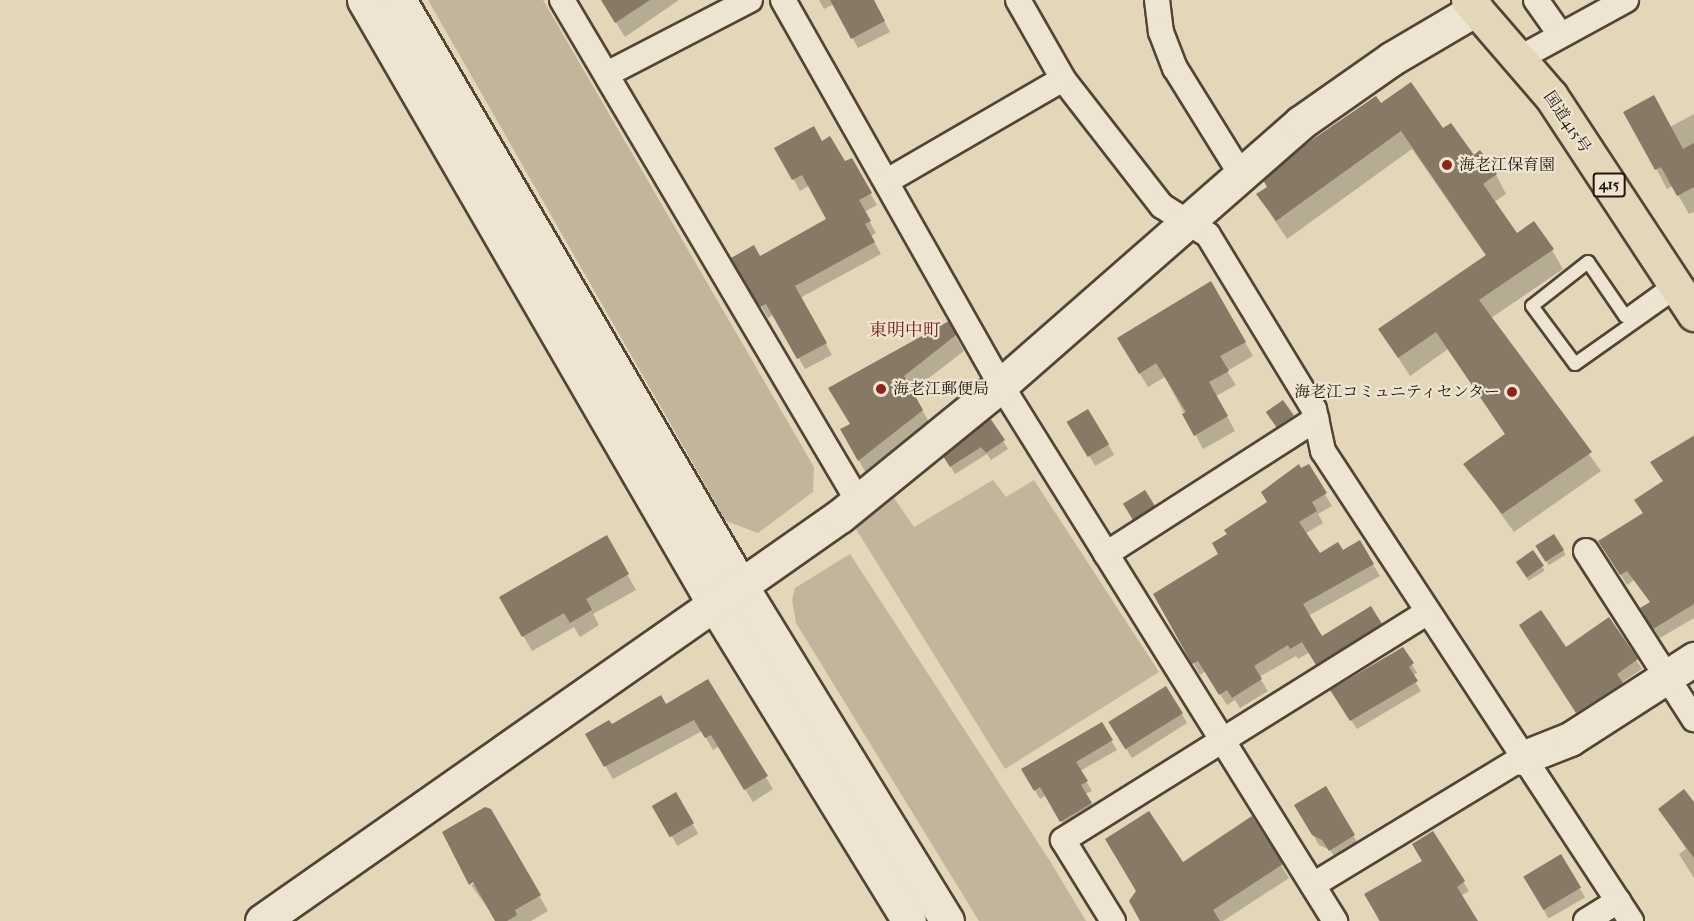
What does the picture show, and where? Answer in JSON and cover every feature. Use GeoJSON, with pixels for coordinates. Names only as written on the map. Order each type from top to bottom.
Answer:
{"type":"FeatureCollection","features":[{"type":"Feature","properties":{"kind":"highway","name":"国道415号"},"geometry":{"type":"LineString","coordinates":[[1472,4],[1551,96],[1681,296]]}},
{"type":"Feature","properties":{"kind":"street"},"geometry":{"type":"LineString","coordinates":[[364,0],[714,604],[909,921]]}},
{"type":"Feature","properties":{"kind":"street"},"geometry":{"type":"LineString","coordinates":[[399,0],[741,586],[947,921]]}},
{"type":"Feature","properties":{"kind":"street"},"geometry":{"type":"LineString","coordinates":[[562,0],[858,501]]}},
{"type":"Feature","properties":{"kind":"street"},"geometry":{"type":"LineString","coordinates":[[607,74],[750,0]]}},
{"type":"Feature","properties":{"kind":"street"},"geometry":{"type":"LineString","coordinates":[[783,0],[1001,385],[1335,921]]}},
{"type":"Feature","properties":{"kind":"street"},"geometry":{"type":"LineString","coordinates":[[1018,0],[1063,79],[1162,206],[1208,235],[1314,409],[1323,451],[1428,612],[1535,753],[1618,901],[1632,921]]}},
{"type":"Feature","properties":{"kind":"street"},"geometry":{"type":"LineString","coordinates":[[1157,0],[1161,32],[1175,68],[1240,173]]}},
{"type":"Feature","properties":{"kind":"street"},"geometry":{"type":"LineString","coordinates":[[1536,0],[1560,34]]}},
{"type":"Feature","properties":{"kind":"street"},"geometry":{"type":"LineString","coordinates":[[1520,58],[1560,34],[1626,0]]}},
{"type":"Feature","properties":{"kind":"street"},"geometry":{"type":"LineString","coordinates":[[262,921],[741,586],[858,501],[1001,385],[1186,220],[1300,123],[1472,4]]}},
{"type":"Feature","properties":{"kind":"street"},"geometry":{"type":"LineString","coordinates":[[887,181],[1063,79]]}},
{"type":"Feature","properties":{"kind":"street"},"geometry":{"type":"LineString","coordinates":[[1106,554],[1316,419]]}},
{"type":"Feature","properties":{"kind":"street"},"geometry":{"type":"LineString","coordinates":[[1586,551],[1681,668],[1694,719]]}},
{"type":"Feature","properties":{"kind":"street"},"geometry":{"type":"LineString","coordinates":[[1113,921],[1064,840],[1224,742],[1428,612]]}},
{"type":"Feature","properties":{"kind":"street"},"geometry":{"type":"LineString","coordinates":[[1313,885],[1535,753],[1570,739],[1681,668]]}},
{"type":"Feature","properties":{"kind":"street"},"geometry":{"type":"LineString","coordinates":[[1586,921],[1618,901]]}},
{"type":"Feature","properties":{"kind":"lane"},"geometry":{"type":"LineString","coordinates":[[1588,262],[1624,316],[1681,296],[1575,364],[1532,306],[1588,262]]}},
{"type":"Feature","properties":{"kind":"shaded area"},"geometry":{"type":"Polygon","coordinates":[[[428,0],[543,0],[814,467],[813,492],[758,533],[726,521],[428,0]]]}},
{"type":"Feature","properties":{"kind":"shaded area"},"geometry":{"type":"Polygon","coordinates":[[[993,480],[1006,497],[1034,480],[1159,672],[1005,769],[854,526],[894,498],[914,527],[993,480]]]}},
{"type":"Feature","properties":{"kind":"shaded area"},"geometry":{"type":"Polygon","coordinates":[[[850,554],[1050,861],[1086,921],[979,921],[796,623],[792,600],[795,588],[850,554]]]}},
{"type":"Feature","properties":{"kind":"building"},"geometry":{"type":"Polygon","coordinates":[[[601,0],[650,0],[615,23],[601,0]]]}},
{"type":"Feature","properties":{"kind":"building"},"geometry":{"type":"Polygon","coordinates":[[[830,0],[874,0],[885,21],[851,39],[830,0]]]}},
{"type":"Feature","properties":{"kind":"building"},"geometry":{"type":"Polygon","coordinates":[[[1411,82],[1443,128],[1451,123],[1474,155],[1480,150],[1497,174],[1483,184],[1517,233],[1534,221],[1554,249],[1479,300],[1592,452],[1502,514],[1463,464],[1505,434],[1436,332],[1398,358],[1378,329],[1486,255],[1401,131],[1276,221],[1256,194],[1267,187],[1263,180],[1300,148],[1376,96],[1381,103],[1411,82]]]}},
{"type":"Feature","properties":{"kind":"building"},"geometry":{"type":"Polygon","coordinates":[[[1654,95],[1683,149],[1694,143],[1694,187],[1677,196],[1661,167],[1655,170],[1623,112],[1654,95]]]}},
{"type":"Feature","properties":{"kind":"building"},"geometry":{"type":"Polygon","coordinates":[[[814,126],[822,141],[830,136],[845,161],[852,158],[872,193],[859,200],[871,221],[865,224],[875,242],[795,286],[827,343],[797,359],[766,304],[760,307],[731,258],[754,245],[760,256],[826,219],[802,175],[792,180],[774,148],[814,126]]]}},
{"type":"Feature","properties":{"kind":"building"},"geometry":{"type":"Polygon","coordinates":[[[1211,281],[1246,342],[1220,356],[1229,371],[1209,382],[1228,416],[1194,436],[1182,414],[1186,412],[1156,363],[1139,374],[1117,338],[1211,281]]]}},
{"type":"Feature","properties":{"kind":"building"},"geometry":{"type":"Polygon","coordinates":[[[949,321],[956,335],[904,376],[923,410],[858,461],[840,429],[850,424],[828,388],[949,321]]]}},
{"type":"Feature","properties":{"kind":"building"},"geometry":{"type":"Polygon","coordinates":[[[1283,400],[1294,416],[1277,428],[1266,412],[1283,400]]]}},
{"type":"Feature","properties":{"kind":"building"},"geometry":{"type":"Polygon","coordinates":[[[1088,409],[1109,444],[1088,457],[1067,422],[1088,409]]]}},
{"type":"Feature","properties":{"kind":"building"},"geometry":{"type":"Polygon","coordinates":[[[990,418],[1005,440],[986,453],[981,447],[950,467],[943,456],[990,418]]]}},
{"type":"Feature","properties":{"kind":"building"},"geometry":{"type":"Polygon","coordinates":[[[1694,436],[1694,604],[1653,629],[1640,608],[1650,602],[1627,571],[1620,575],[1598,541],[1643,513],[1634,500],[1663,481],[1650,462],[1694,436]]]}},
{"type":"Feature","properties":{"kind":"building"},"geometry":{"type":"Polygon","coordinates":[[[1299,464],[1301,468],[1309,464],[1327,493],[1312,502],[1317,511],[1299,522],[1320,553],[1338,542],[1343,550],[1360,540],[1374,564],[1303,604],[1322,636],[1371,606],[1382,624],[1316,665],[1302,642],[1290,649],[1288,645],[1254,666],[1262,679],[1232,698],[1227,690],[1219,695],[1198,661],[1192,664],[1153,594],[1218,554],[1212,543],[1227,534],[1224,530],[1267,502],[1261,492],[1299,464]]]}},
{"type":"Feature","properties":{"kind":"building"},"geometry":{"type":"Polygon","coordinates":[[[1145,490],[1155,506],[1133,520],[1123,504],[1145,490]]]}},
{"type":"Feature","properties":{"kind":"building"},"geometry":{"type":"Polygon","coordinates":[[[1554,534],[1564,550],[1545,562],[1535,546],[1554,534]]]}},
{"type":"Feature","properties":{"kind":"building"},"geometry":{"type":"Polygon","coordinates":[[[607,535],[629,574],[586,599],[592,610],[570,623],[564,613],[522,637],[499,597],[607,535]]]}},
{"type":"Feature","properties":{"kind":"building"},"geometry":{"type":"Polygon","coordinates":[[[1533,550],[1544,566],[1527,578],[1516,562],[1533,550]]]}},
{"type":"Feature","properties":{"kind":"building"},"geometry":{"type":"Polygon","coordinates":[[[1541,610],[1566,647],[1609,617],[1638,659],[1617,674],[1623,683],[1576,713],[1519,625],[1541,610]]]}},
{"type":"Feature","properties":{"kind":"building"},"geometry":{"type":"Polygon","coordinates":[[[1403,647],[1414,663],[1409,667],[1418,681],[1350,721],[1330,690],[1403,647]]]}},
{"type":"Feature","properties":{"kind":"building"},"geometry":{"type":"Polygon","coordinates":[[[708,679],[768,776],[744,790],[711,735],[705,738],[694,720],[604,767],[585,734],[609,720],[612,724],[661,695],[666,704],[708,679]]]}},
{"type":"Feature","properties":{"kind":"building"},"geometry":{"type":"Polygon","coordinates":[[[1166,686],[1183,713],[1125,749],[1108,722],[1166,686]]]}},
{"type":"Feature","properties":{"kind":"building"},"geometry":{"type":"Polygon","coordinates":[[[1102,722],[1113,740],[1076,762],[1088,781],[1081,785],[1092,803],[1060,822],[1040,787],[1034,791],[1021,769],[1102,722]]]}},
{"type":"Feature","properties":{"kind":"building"},"geometry":{"type":"Polygon","coordinates":[[[1326,786],[1355,835],[1329,851],[1322,840],[1312,835],[1294,805],[1326,786]]]}},
{"type":"Feature","properties":{"kind":"building"},"geometry":{"type":"Polygon","coordinates":[[[1684,789],[1694,802],[1694,858],[1658,809],[1684,789]]]}},
{"type":"Feature","properties":{"kind":"building"},"geometry":{"type":"Polygon","coordinates":[[[676,792],[694,823],[670,837],[652,806],[676,792]]]}},
{"type":"Feature","properties":{"kind":"building"},"geometry":{"type":"Polygon","coordinates":[[[485,807],[491,809],[541,895],[515,910],[517,915],[507,921],[495,921],[473,882],[469,885],[442,832],[485,807]]]}},
{"type":"Feature","properties":{"kind":"building"},"geometry":{"type":"Polygon","coordinates":[[[1149,811],[1183,862],[1252,816],[1283,864],[1213,910],[1220,921],[1140,921],[1129,901],[1136,891],[1105,839],[1149,811]]]}},
{"type":"Feature","properties":{"kind":"building"},"geometry":{"type":"Polygon","coordinates":[[[1433,831],[1465,881],[1457,887],[1478,921],[1380,921],[1364,894],[1422,861],[1412,844],[1433,831]]]}},
{"type":"Feature","properties":{"kind":"building"},"geometry":{"type":"Polygon","coordinates":[[[1561,854],[1581,887],[1543,910],[1523,877],[1561,854]]]}},
{"type":"Feature","properties":{"kind":"place","name":"海老江保育園"},"geometry":{"type":"Point","coordinates":[1447,165]}},
{"type":"Feature","properties":{"kind":"place","name":"海老江郵便局"},"geometry":{"type":"Point","coordinates":[881,389]}},
{"type":"Feature","properties":{"kind":"place","name":"海老江コミュニティセンター"},"geometry":{"type":"Point","coordinates":[1512,392]}},
{"type":"Feature","properties":{"kind":"district","name":"東明中町"},"geometry":{"type":"Point","coordinates":[905,331]}}]}
